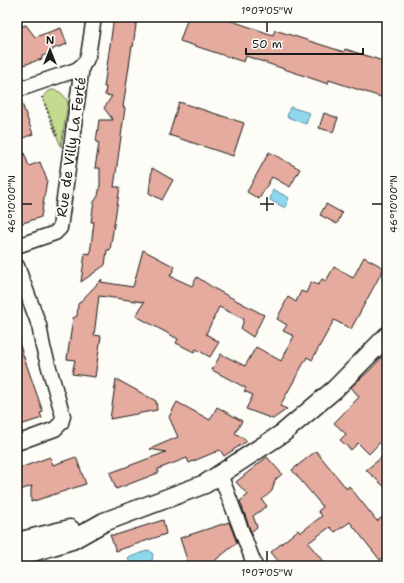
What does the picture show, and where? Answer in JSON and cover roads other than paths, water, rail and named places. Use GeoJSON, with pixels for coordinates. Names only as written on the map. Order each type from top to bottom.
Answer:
{"type":"FeatureCollection","features":[{"type":"Feature","properties":{"kind":"street","name":"Rue de Villy La Ferté"},"geometry":{"type":"LineString","coordinates":[[17,246],[55,233],[60,228],[82,66],[87,61],[94,17]]}},
{"type":"Feature","properties":{"kind":"street"},"geometry":{"type":"LineString","coordinates":[[17,90],[76,70],[82,66]]}},
{"type":"Feature","properties":{"kind":"street"},"geometry":{"type":"LineString","coordinates":[[17,266],[39,325],[43,347],[64,416],[61,423],[55,429],[17,443]]}},
{"type":"Feature","properties":{"kind":"street"},"geometry":{"type":"LineString","coordinates":[[17,542],[104,522],[205,484],[283,433],[335,389],[387,336]]}},
{"type":"Feature","properties":{"kind":"street"},"geometry":{"type":"LineString","coordinates":[[220,474],[255,566]]}},
{"type":"Feature","properties":{"kind":"street"},"geometry":{"type":"LineString","coordinates":[[17,557],[72,540],[104,522]]}},
{"type":"Feature","properties":{"kind":"water"},"geometry":{"type":"Polygon","coordinates":[[[290,107],[310,113],[306,124],[287,117],[290,107]]]}},
{"type":"Feature","properties":{"kind":"water"},"geometry":{"type":"Polygon","coordinates":[[[273,189],[289,198],[285,208],[270,200],[273,189]]]}},
{"type":"Feature","properties":{"kind":"water"},"geometry":{"type":"Polygon","coordinates":[[[149,550],[153,554],[152,561],[138,566],[131,566],[128,558],[149,550]]]}}]}
